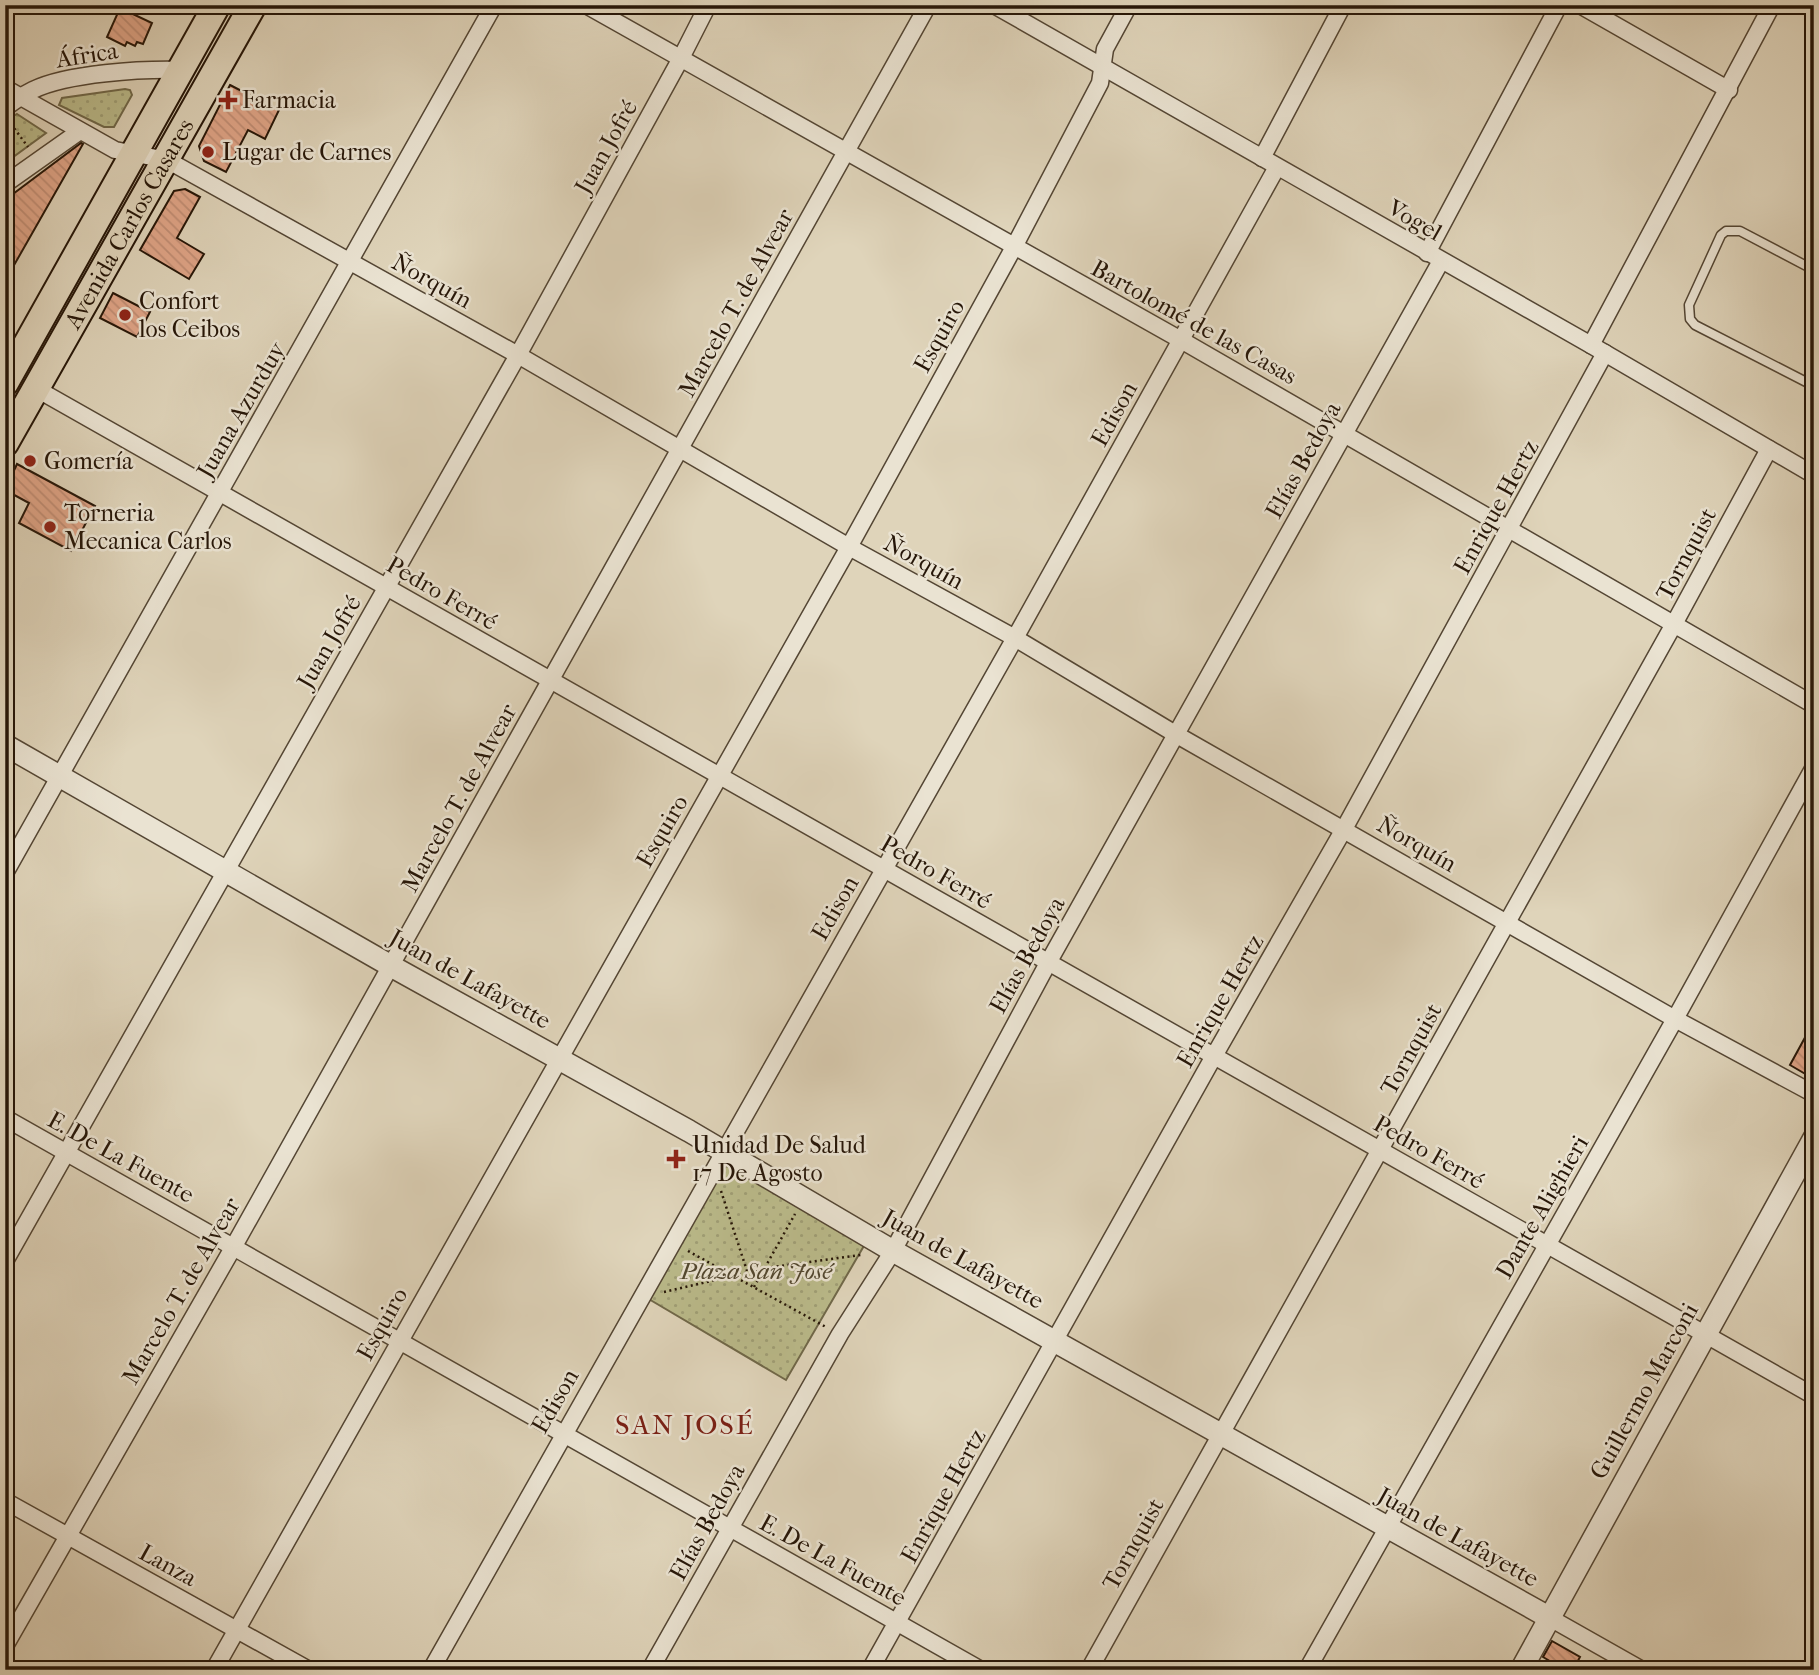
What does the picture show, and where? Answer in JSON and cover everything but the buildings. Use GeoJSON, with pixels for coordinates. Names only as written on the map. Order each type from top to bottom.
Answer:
{"type":"FeatureCollection","features":[{"type":"Feature","properties":{"kind":"main road","name":"Avenida Carlos Casares"},"geometry":{"type":"LineString","coordinates":[[5,383],[217,5]]}},
{"type":"Feature","properties":{"kind":"main road","name":"Avenida Carlos Casares"},"geometry":{"type":"LineString","coordinates":[[5,443],[253,5]]}},
{"type":"Feature","properties":{"kind":"street","name":"Juana Azurduy"},"geometry":{"type":"LineString","coordinates":[[5,873],[494,5]]}},
{"type":"Feature","properties":{"kind":"street","name":"Bartolomé de las Casas"},"geometry":{"type":"LineString","coordinates":[[586,5],[1181,340],[1814,705]]}},
{"type":"Feature","properties":{"kind":"street","name":"Juan Jofré"},"geometry":{"type":"LineString","coordinates":[[5,1261],[518,355],[708,5]]}},
{"type":"Feature","properties":{"kind":"street","name":"Marcelo T. de Alvear"},"geometry":{"type":"LineString","coordinates":[[5,1646],[234,1246],[928,5]]}},
{"type":"Feature","properties":{"kind":"street","name":"Vogel"},"geometry":{"type":"LineString","coordinates":[[994,5],[1814,475]]}},
{"type":"Feature","properties":{"kind":"street","name":"Esquiro"},"geometry":{"type":"LineString","coordinates":[[214,1670],[849,547],[1014,247],[1100,83],[1105,49],[1129,5]]}},
{"type":"Feature","properties":{"kind":"street"},"geometry":{"type":"LineString","coordinates":[[1262,158],[1343,5]]}},
{"type":"Feature","properties":{"kind":"street","name":"Elías Bedoya"},"geometry":{"type":"LineString","coordinates":[[650,1670],[839,1334],[893,1251],[1048,963],[1344,433],[1559,5]]}},
{"type":"Feature","properties":{"kind":"street"},"geometry":{"type":"LineString","coordinates":[[1580,5],[1729,90]]}},
{"type":"Feature","properties":{"kind":"street","name":"Enrique Hertz"},"geometry":{"type":"LineString","coordinates":[[870,1670],[1214,1056],[1345,829],[1510,530],[1772,5]]}},
{"type":"Feature","properties":{"kind":"street","name":"África"},"geometry":{"type":"LineString","coordinates":[[5,108],[35,89],[65,79],[151,69],[181,70]]}},
{"type":"Feature","properties":{"kind":"street","name":"Ñorquín"},"geometry":{"type":"LineString","coordinates":[[5,89],[115,150],[167,160],[351,262],[518,355],[849,547],[1015,638],[1177,735],[1675,1019],[1814,1094]]}},
{"type":"Feature","properties":{"kind":"street"},"geometry":{"type":"LineString","coordinates":[[5,184],[80,131]]}},
{"type":"Feature","properties":{"kind":"street","name":"Edison"},"geometry":{"type":"LineString","coordinates":[[431,1670],[562,1434],[1015,638],[1277,167]]}},
{"type":"Feature","properties":{"kind":"street","name":"Pedro Ferré"},"geometry":{"type":"LineString","coordinates":[[35,388],[1814,1396]]}},
{"type":"Feature","properties":{"kind":"street","name":"Tornquist"},"geometry":{"type":"LineString","coordinates":[[1089,1670],[1674,624],[1769,449]]}},
{"type":"Feature","properties":{"kind":"street","name":"Juan de Lafayette"},"geometry":{"type":"LineString","coordinates":[[5,745],[391,966],[559,1058],[718,1160],[803,1198],[1642,1670]]}},
{"type":"Feature","properties":{"kind":"street","name":"Dante Alighieri"},"geometry":{"type":"LineString","coordinates":[[1307,1670],[1675,1019],[1814,766]]}},
{"type":"Feature","properties":{"kind":"street","name":"E. De La Fuente"},"geometry":{"type":"LineString","coordinates":[[5,1118],[981,1670]]}},
{"type":"Feature","properties":{"kind":"street","name":"Guillermo Marconi"},"geometry":{"type":"LineString","coordinates":[[1521,1670],[1814,1138]]}},
{"type":"Feature","properties":{"kind":"street","name":"Lanza"},"geometry":{"type":"LineString","coordinates":[[5,1501],[309,1670]]}},
{"type":"Feature","properties":{"kind":"lane"},"geometry":{"type":"LineString","coordinates":[[1814,270],[1740,231],[1726,231],[1721,235],[1689,305],[1688,313],[1695,325],[1814,386]]}},
{"type":"Feature","properties":{"kind":"path"},"geometry":{"type":"LineString","coordinates":[[5,115],[37,160]]}},
{"type":"Feature","properties":{"kind":"path"},"geometry":{"type":"LineString","coordinates":[[718,1160],[747,1273]]}},
{"type":"Feature","properties":{"kind":"path"},"geometry":{"type":"LineString","coordinates":[[754,1287],[803,1198]]}},
{"type":"Feature","properties":{"kind":"path"},"geometry":{"type":"LineString","coordinates":[[673,1243],[839,1334]]}},
{"type":"Feature","properties":{"kind":"path"},"geometry":{"type":"LineString","coordinates":[[641,1298],[766,1268],[893,1251]]}},
{"type":"Feature","properties":{"kind":"green space"},"geometry":{"type":"Polygon","coordinates":[[[130,90],[132,95],[114,127],[104,127],[59,105],[62,98],[130,90]]]}},
{"type":"Feature","properties":{"kind":"green space"},"geometry":{"type":"Polygon","coordinates":[[[17,114],[46,133],[5,163],[5,121],[17,114]]]}},
{"type":"Feature","properties":{"kind":"green space","name":"Plaza San José"},"geometry":{"type":"Polygon","coordinates":[[[727,1163],[865,1244],[786,1380],[647,1298],[727,1163]]]}},
{"type":"Feature","properties":{"kind":"place","name":"Farmacia"},"geometry":{"type":"Point","coordinates":[228,100]}},
{"type":"Feature","properties":{"kind":"place","name":"Lugar de Carnes"},"geometry":{"type":"Point","coordinates":[208,152]}},
{"type":"Feature","properties":{"kind":"place","name":"Confort los Ceibos"},"geometry":{"type":"Point","coordinates":[125,315]}},
{"type":"Feature","properties":{"kind":"place","name":"Gomería"},"geometry":{"type":"Point","coordinates":[30,461]}},
{"type":"Feature","properties":{"kind":"place","name":"Torneria Mecanica Carlos"},"geometry":{"type":"Point","coordinates":[50,527]}},
{"type":"Feature","properties":{"kind":"place","name":"Unidad De Salud 17 De Agosto"},"geometry":{"type":"Point","coordinates":[676,1159]}},
{"type":"Feature","properties":{"kind":"district","name":"SAN JOSÉ"},"geometry":{"type":"Point","coordinates":[685,1424]}}]}
